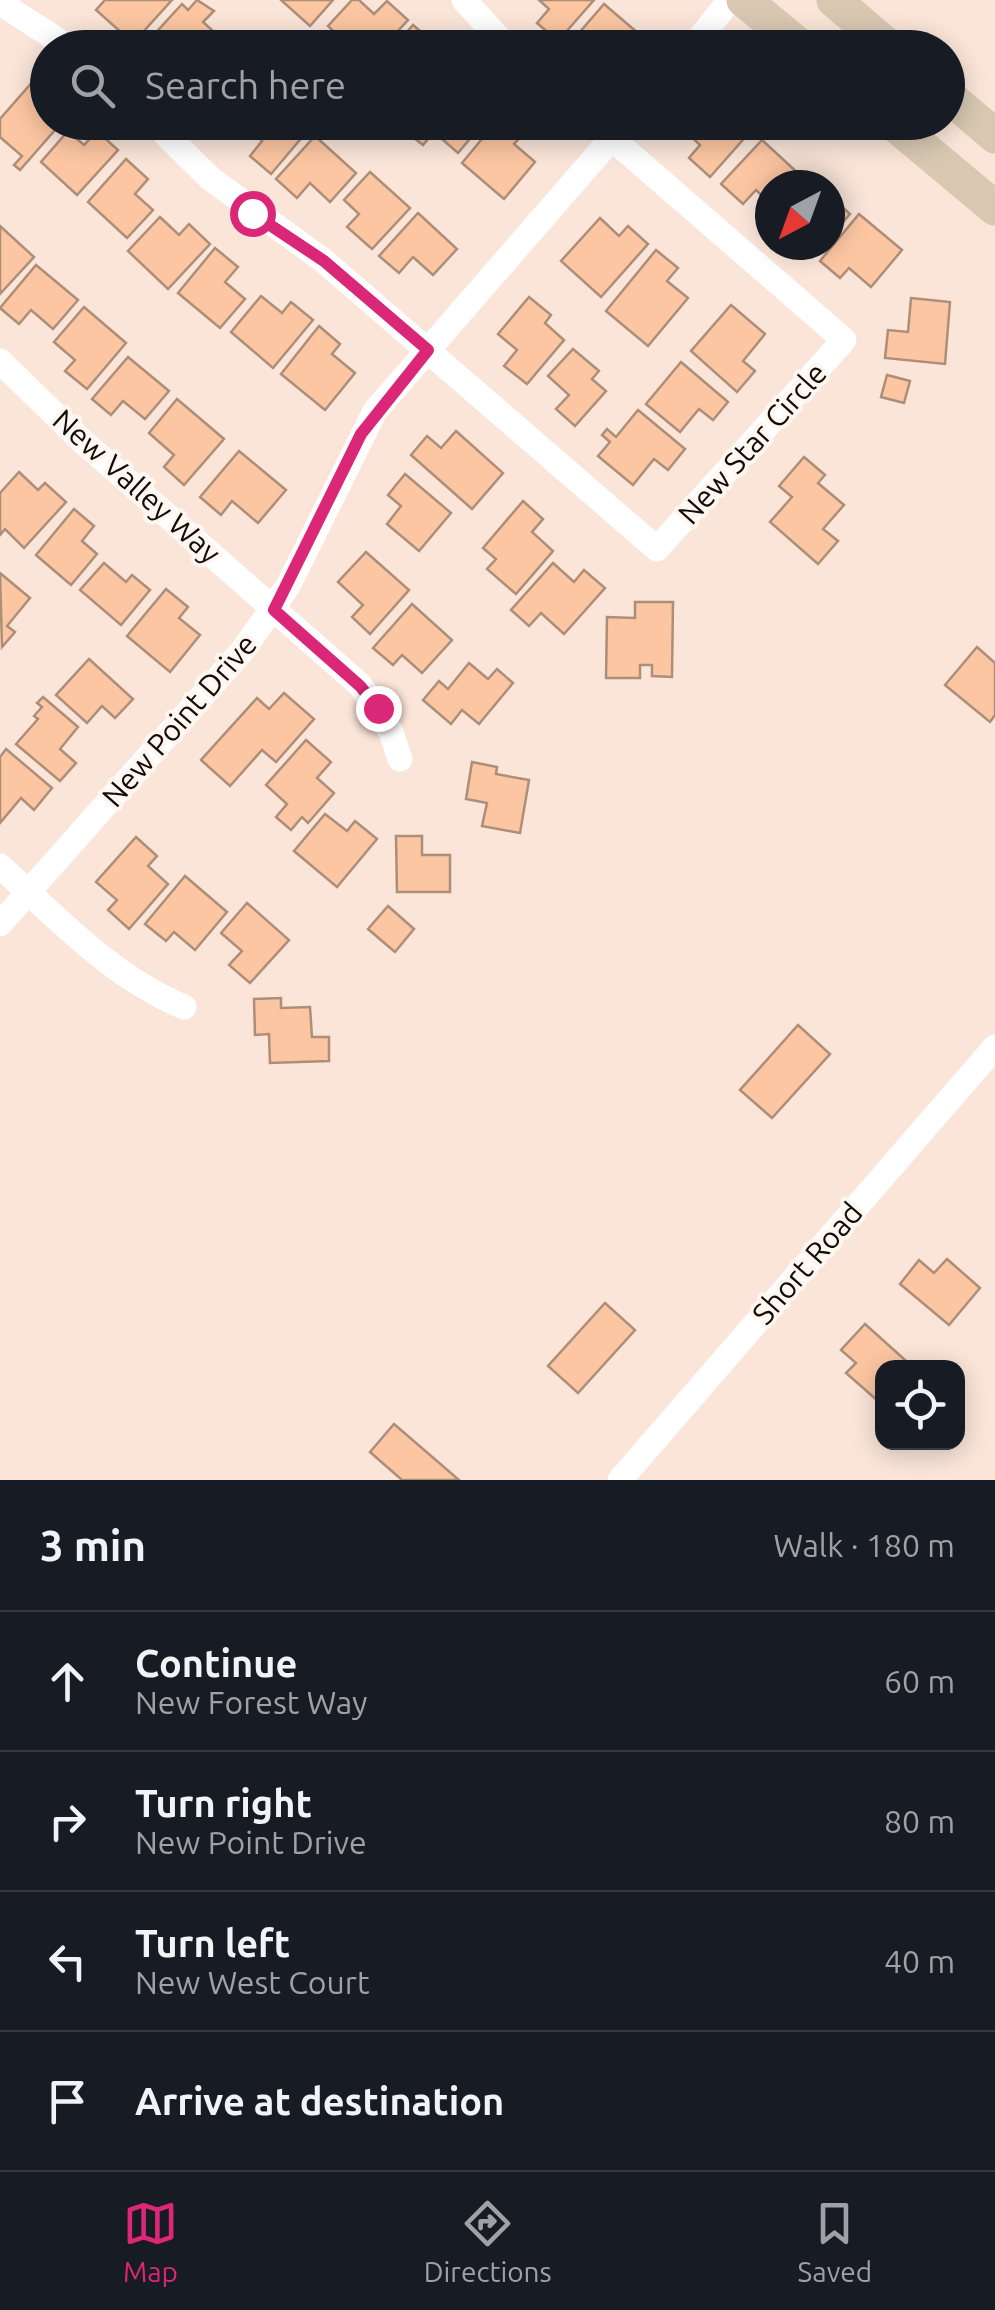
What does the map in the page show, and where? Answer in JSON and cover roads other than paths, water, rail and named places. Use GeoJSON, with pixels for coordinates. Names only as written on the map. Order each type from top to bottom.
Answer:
{"type":"FeatureCollection","features":[{"type":"Feature","properties":{"kind":"main road"},"geometry":{"type":"LineString","coordinates":[[744,0],[780,30]]}},
{"type":"Feature","properties":{"kind":"main road"},"geometry":{"type":"LineString","coordinates":[[834,0],[869,30]]}},
{"type":"Feature","properties":{"kind":"main road"},"geometry":{"type":"LineString","coordinates":[[965,110],[995,136]]}},
{"type":"Feature","properties":{"kind":"main road"},"geometry":{"type":"LineString","coordinates":[[914,140],[995,208]]}},
{"type":"Feature","properties":{"kind":"street"},"geometry":{"type":"LineString","coordinates":[[464,0],[492,30]]}},
{"type":"Feature","properties":{"kind":"street"},"geometry":{"type":"LineString","coordinates":[[706,30],[730,0]]}},
{"type":"Feature","properties":{"kind":"street"},"geometry":{"type":"LineString","coordinates":[[0,3],[42,30]]}},
{"type":"Feature","properties":{"kind":"street"},"geometry":{"type":"LineString","coordinates":[[172,140],[225,190],[324,261],[428,350]]}},
{"type":"Feature","properties":{"kind":"street","name":"New Point Drive"},"geometry":{"type":"LineString","coordinates":[[0,924],[274,610],[361,434],[600,140]]}},
{"type":"Feature","properties":{"kind":"street","name":"New Star Circle"},"geometry":{"type":"LineString","coordinates":[[428,350],[657,549],[844,340],[623,140]]}},
{"type":"Feature","properties":{"kind":"street","name":"New Valley Way"},"geometry":{"type":"LineString","coordinates":[[0,361],[80,439],[360,686],[391,732],[400,759]]}},
{"type":"Feature","properties":{"kind":"street"},"geometry":{"type":"LineString","coordinates":[[0,866],[134,982],[184,1007]]}},
{"type":"Feature","properties":{"kind":"street","name":"Short Road"},"geometry":{"type":"LineString","coordinates":[[620,1480],[995,1046]]}}]}
